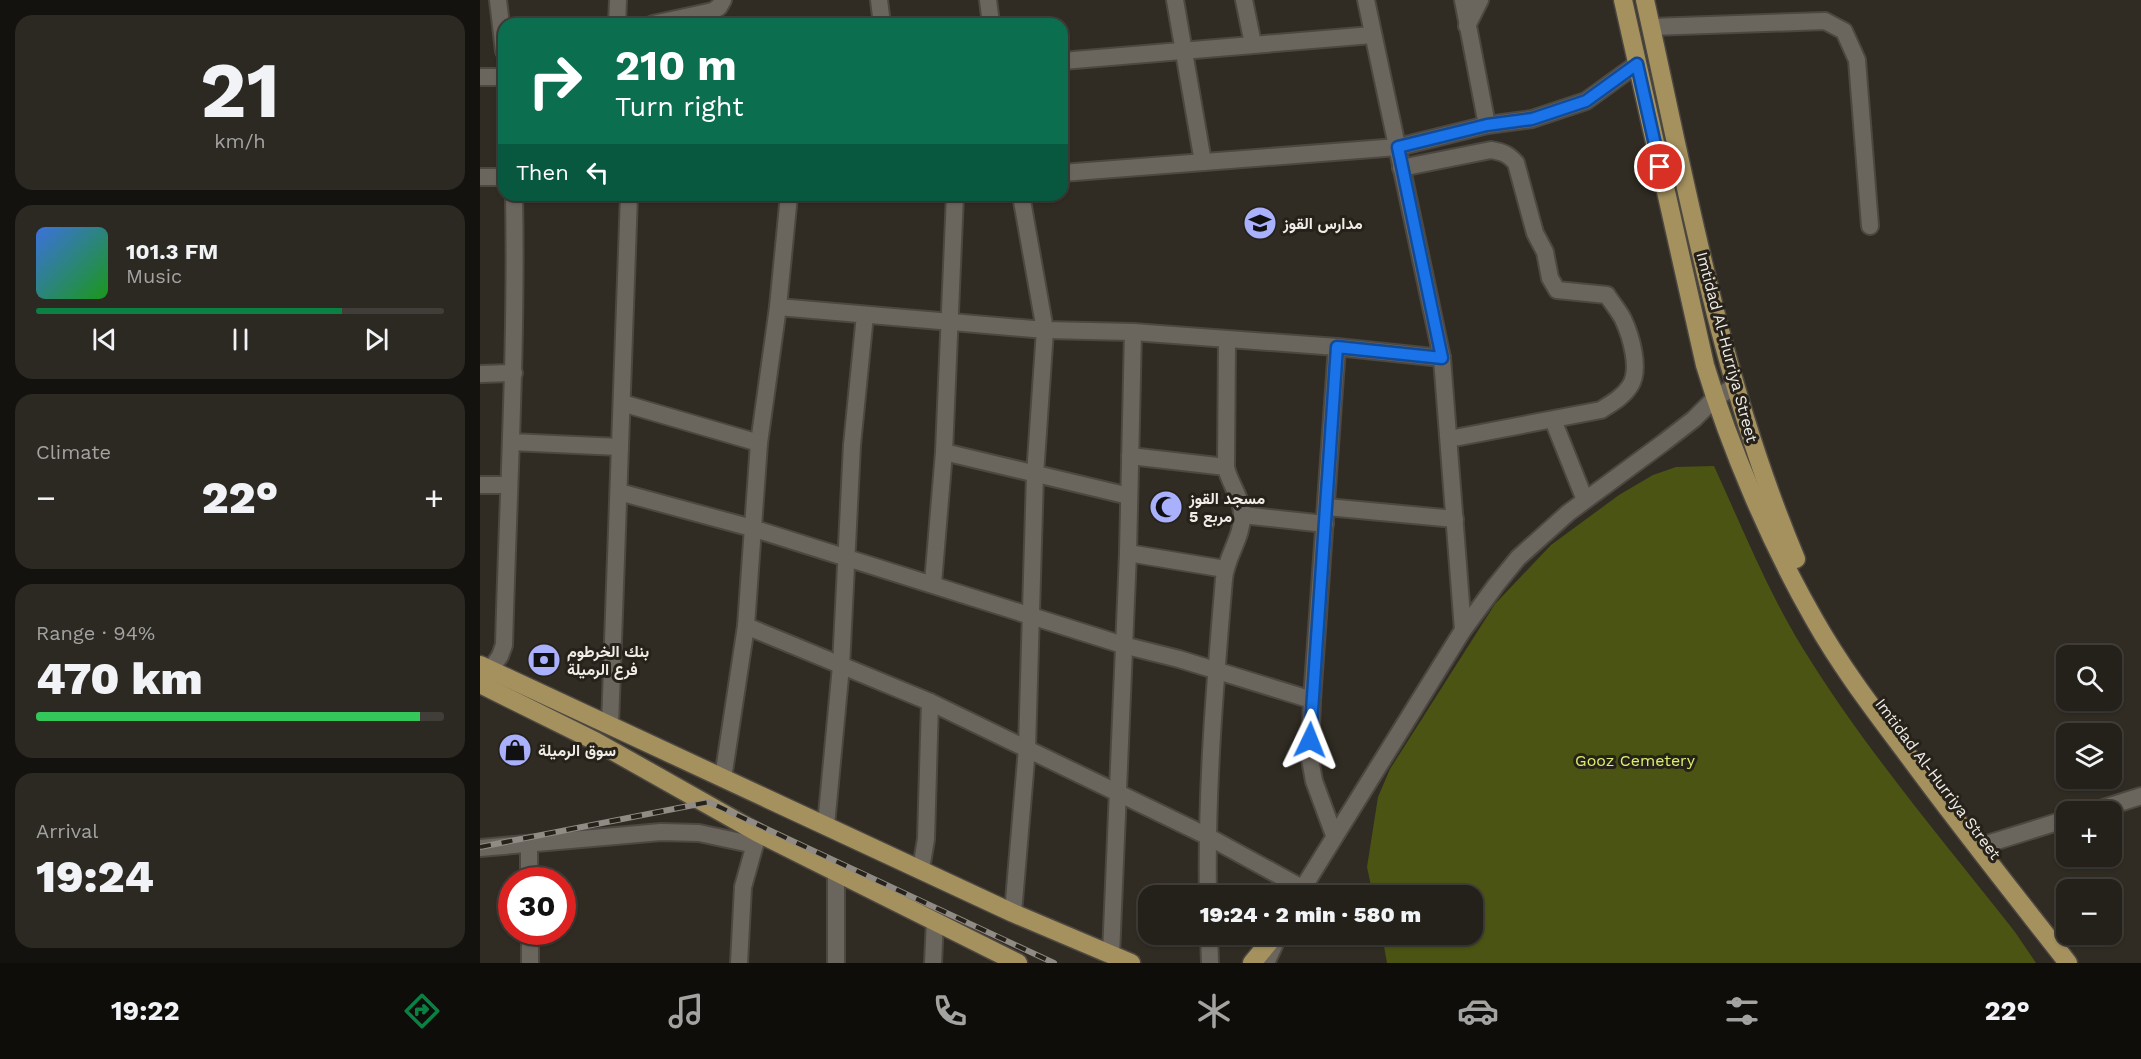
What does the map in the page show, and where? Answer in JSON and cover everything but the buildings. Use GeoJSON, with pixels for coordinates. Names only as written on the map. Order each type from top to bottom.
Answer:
{"type":"FeatureCollection","features":[{"type":"Feature","properties":{"kind":"main road"},"geometry":{"type":"LineString","coordinates":[[1623,0],[1705,365],[1715,399],[1764,518],[1814,619],[1871,706],[1953,817],[2068,963]]}},
{"type":"Feature","properties":{"kind":"main road","name":"Imtidad Al-Hurriya Street"},"geometry":{"type":"LineString","coordinates":[[1645,0],[1718,326],[1734,387],[1772,501],[1796,559],[1823,614],[1877,699],[2079,963]]}},
{"type":"Feature","properties":{"kind":"main road"},"geometry":{"type":"LineString","coordinates":[[484,673],[610,725],[1013,913],[1131,963]]}},
{"type":"Feature","properties":{"kind":"main road"},"geometry":{"type":"LineString","coordinates":[[484,673],[756,839],[836,872],[1018,963]]}},
{"type":"Feature","properties":{"kind":"main road"},"geometry":{"type":"LineString","coordinates":[[1252,963],[1268,945]]}},
{"type":"Feature","properties":{"kind":"street"},"geometry":{"type":"LineString","coordinates":[[498,0],[500,18]]}},
{"type":"Feature","properties":{"kind":"street"},"geometry":{"type":"LineString","coordinates":[[617,18],[618,0]]}},
{"type":"Feature","properties":{"kind":"street"},"geometry":{"type":"LineString","coordinates":[[681,18],[713,11],[723,0]]}},
{"type":"Feature","properties":{"kind":"street"},"geometry":{"type":"LineString","coordinates":[[879,0],[881,18]]}},
{"type":"Feature","properties":{"kind":"street"},"geometry":{"type":"LineString","coordinates":[[988,0],[990,18]]}},
{"type":"Feature","properties":{"kind":"street"},"geometry":{"type":"LineString","coordinates":[[1175,0],[1203,162]]}},
{"type":"Feature","properties":{"kind":"street"},"geometry":{"type":"LineString","coordinates":[[1244,0],[1253,44]]}},
{"type":"Feature","properties":{"kind":"street"},"geometry":{"type":"LineString","coordinates":[[1366,0],[1442,358],[1463,630]]}},
{"type":"Feature","properties":{"kind":"street"},"geometry":{"type":"LineString","coordinates":[[1463,0],[1487,125]]}},
{"type":"Feature","properties":{"kind":"street"},"geometry":{"type":"LineString","coordinates":[[1467,26],[1480,0]]}},
{"type":"Feature","properties":{"kind":"street"},"geometry":{"type":"LineString","coordinates":[[1651,27],[1825,21],[1844,31],[1857,60],[1870,226]]}},
{"type":"Feature","properties":{"kind":"street"},"geometry":{"type":"LineString","coordinates":[[1068,60],[1372,35]]}},
{"type":"Feature","properties":{"kind":"street"},"geometry":{"type":"LineString","coordinates":[[1068,173],[1398,147],[1487,125],[1532,119],[1586,101],[1637,64]]}},
{"type":"Feature","properties":{"kind":"street"},"geometry":{"type":"LineString","coordinates":[[480,77],[498,76]]}},
{"type":"Feature","properties":{"kind":"street"},"geometry":{"type":"LineString","coordinates":[[1401,168],[1491,150],[1510,156],[1516,163],[1535,233],[1545,252],[1550,278],[1557,290],[1607,295],[1623,318],[1635,360],[1636,369],[1631,385],[1621,397],[1601,410],[1449,440]]}},
{"type":"Feature","properties":{"kind":"street"},"geometry":{"type":"LineString","coordinates":[[480,177],[498,177]]}},
{"type":"Feature","properties":{"kind":"street"},"geometry":{"type":"LineString","coordinates":[[484,673],[500,656],[504,645],[508,485],[514,373],[516,280],[514,201]]}},
{"type":"Feature","properties":{"kind":"street"},"geometry":{"type":"LineString","coordinates":[[610,725],[629,201]]}},
{"type":"Feature","properties":{"kind":"street"},"geometry":{"type":"LineString","coordinates":[[723,778],[746,626],[759,443],[778,308],[788,201]]}},
{"type":"Feature","properties":{"kind":"street"},"geometry":{"type":"LineString","coordinates":[[933,584],[944,452],[955,201]]}},
{"type":"Feature","properties":{"kind":"street"},"geometry":{"type":"LineString","coordinates":[[1013,913],[1027,748],[1035,475],[1045,330],[1022,201]]}},
{"type":"Feature","properties":{"kind":"street"},"geometry":{"type":"LineString","coordinates":[[778,308],[1045,330],[1133,332],[1337,347],[1442,358]]}},
{"type":"Feature","properties":{"kind":"street"},"geometry":{"type":"LineString","coordinates":[[826,825],[841,666],[852,445],[865,315]]}},
{"type":"Feature","properties":{"kind":"street"},"geometry":{"type":"LineString","coordinates":[[1111,955],[1128,553],[1133,332]]}},
{"type":"Feature","properties":{"kind":"street"},"geometry":{"type":"LineString","coordinates":[[1208,885],[1207,836],[1216,671],[1225,569],[1241,528],[1242,515],[1241,505],[1230,483],[1226,467],[1227,340]]}},
{"type":"Feature","properties":{"kind":"street"},"geometry":{"type":"LineString","coordinates":[[1334,835],[1314,781],[1310,759],[1312,700],[1337,347]]}},
{"type":"Feature","properties":{"kind":"street"},"geometry":{"type":"LineString","coordinates":[[480,374],[514,373]]}},
{"type":"Feature","properties":{"kind":"street"},"geometry":{"type":"LineString","coordinates":[[1304,885],[1463,630],[1518,558],[1568,513],[1663,443],[1715,399],[1734,387]]}},
{"type":"Feature","properties":{"kind":"street"},"geometry":{"type":"LineString","coordinates":[[622,403],[759,443]]}},
{"type":"Feature","properties":{"kind":"street"},"geometry":{"type":"LineString","coordinates":[[1553,420],[1585,500]]}},
{"type":"Feature","properties":{"kind":"street"},"geometry":{"type":"LineString","coordinates":[[511,442],[620,447]]}},
{"type":"Feature","properties":{"kind":"street"},"geometry":{"type":"LineString","coordinates":[[944,452],[1129,496]]}},
{"type":"Feature","properties":{"kind":"street"},"geometry":{"type":"LineString","coordinates":[[1130,456],[1226,467]]}},
{"type":"Feature","properties":{"kind":"street"},"geometry":{"type":"LineString","coordinates":[[480,485],[508,485]]}},
{"type":"Feature","properties":{"kind":"street"},"geometry":{"type":"LineString","coordinates":[[619,492],[752,528],[1124,645],[1312,700]]}},
{"type":"Feature","properties":{"kind":"street"},"geometry":{"type":"LineString","coordinates":[[1327,507],[1455,519]]}},
{"type":"Feature","properties":{"kind":"street"},"geometry":{"type":"LineString","coordinates":[[1242,515],[1325,524]]}},
{"type":"Feature","properties":{"kind":"street"},"geometry":{"type":"LineString","coordinates":[[1128,553],[1225,569]]}},
{"type":"Feature","properties":{"kind":"street"},"geometry":{"type":"LineString","coordinates":[[746,626],[930,702],[1027,748],[1207,836],[1288,885]]}},
{"type":"Feature","properties":{"kind":"street"},"geometry":{"type":"LineString","coordinates":[[921,869],[926,839],[930,702]]}},
{"type":"Feature","properties":{"kind":"street"},"geometry":{"type":"LineString","coordinates":[[2122,802],[2141,796]]}},
{"type":"Feature","properties":{"kind":"street"},"geometry":{"type":"LineString","coordinates":[[1987,844],[2056,822]]}},
{"type":"Feature","properties":{"kind":"street"},"geometry":{"type":"LineString","coordinates":[[480,848],[661,832],[756,839],[743,887],[739,963]]}},
{"type":"Feature","properties":{"kind":"street"},"geometry":{"type":"LineString","coordinates":[[529,844],[530,867]]}},
{"type":"Feature","properties":{"kind":"street"},"geometry":{"type":"LineString","coordinates":[[836,872],[836,963]]}},
{"type":"Feature","properties":{"kind":"street"},"geometry":{"type":"LineString","coordinates":[[933,963],[935,921]]}},
{"type":"Feature","properties":{"kind":"street"},"geometry":{"type":"LineString","coordinates":[[531,945],[533,963]]}},
{"type":"Feature","properties":{"kind":"street"},"geometry":{"type":"LineString","coordinates":[[1209,945],[1210,963]]}},
{"type":"Feature","properties":{"kind":"street"},"geometry":{"type":"LineString","coordinates":[[1266,963],[1273,945]]}},
{"type":"Feature","properties":{"kind":"green space","name":"Gooz Cemetery"},"geometry":{"type":"Polygon","coordinates":[[[1714,466],[1755,558],[1802,647],[1877,757],[2015,932],[2036,963],[1387,963],[1384,945],[1483,945],[1483,885],[1371,885],[1367,867],[1378,797],[1390,769],[1495,604],[1551,545],[1619,495],[1653,475],[1676,467],[1714,466]]]}},
{"type":"Feature","properties":{"kind":"railway"},"geometry":{"type":"LineString","coordinates":[[480,847],[709,802],[1054,963]]}},
{"type":"Feature","properties":{"kind":"place","name":"مدارس القوز"},"geometry":{"type":"Point","coordinates":[1260,223]}},
{"type":"Feature","properties":{"kind":"place","name":"مسجد القوز مربع 5"},"geometry":{"type":"Point","coordinates":[1166,507]}},
{"type":"Feature","properties":{"kind":"place","name":"بنك الخرطوم فرع الرميلة"},"geometry":{"type":"Point","coordinates":[544,660]}},
{"type":"Feature","properties":{"kind":"place","name":"سوق الرميلة"},"geometry":{"type":"Point","coordinates":[515,750]}},
{"type":"Feature","properties":{"kind":"route"},"geometry":{"type":"LineString","coordinates":[[1310,740],[1337,347],[1442,358],[1398,147],[1487,125],[1532,119],[1586,101],[1637,64],[1660,167]]}}]}
